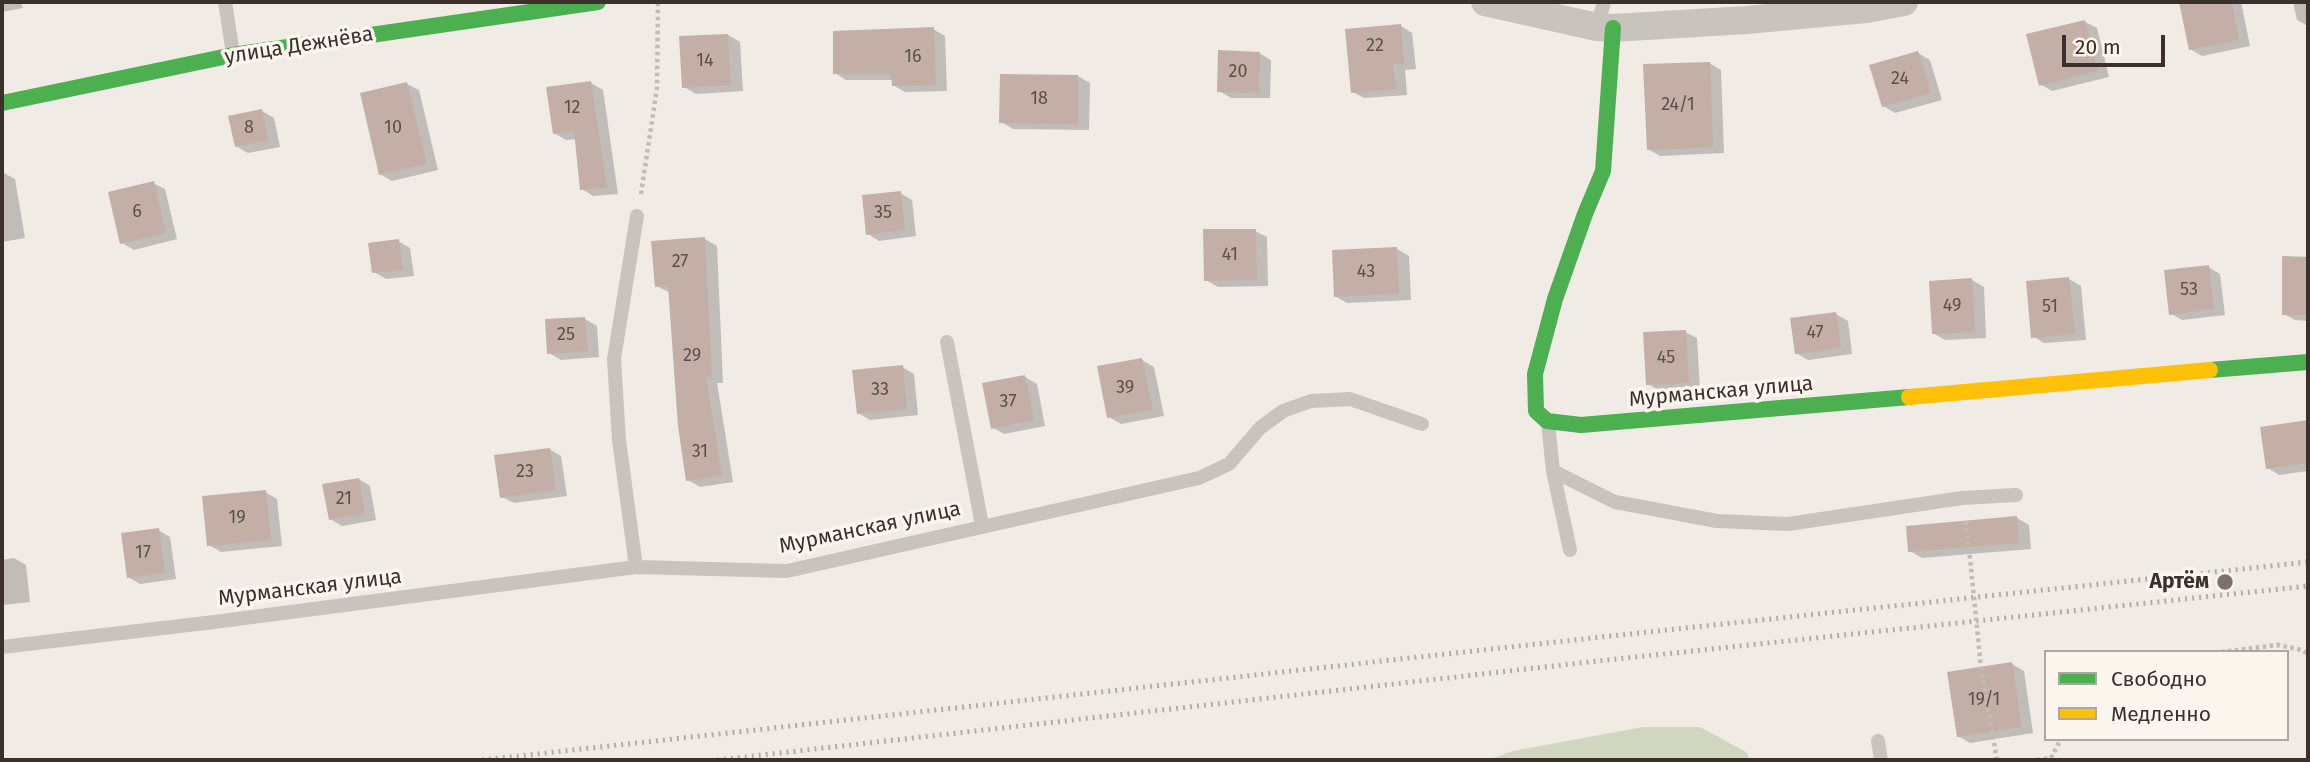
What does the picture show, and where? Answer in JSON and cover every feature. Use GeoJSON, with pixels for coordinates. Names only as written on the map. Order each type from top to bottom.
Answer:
{"type":"FeatureCollection","features":[{"type":"Feature","properties":{"kind":"street","name":"улица Дежнёва"},"geometry":{"type":"LineString","coordinates":[[2,103],[233,55],[598,2]]}},
{"type":"Feature","properties":{"kind":"street"},"geometry":{"type":"LineString","coordinates":[[1485,2],[1605,19],[1747,20],[1852,11],[1904,2]]}},
{"type":"Feature","properties":{"kind":"street"},"geometry":{"type":"LineString","coordinates":[[1548,421],[1536,411],[1535,374],[1555,299],[1603,171],[1605,19]]}},
{"type":"Feature","properties":{"kind":"street","name":"Мурманская улица"},"geometry":{"type":"LineString","coordinates":[[1548,421],[1581,425],[2308,362]]}},
{"type":"Feature","properties":{"kind":"lane"},"geometry":{"type":"LineString","coordinates":[[225,2],[233,55]]}},
{"type":"Feature","properties":{"kind":"lane"},"geometry":{"type":"LineString","coordinates":[[636,567],[619,440],[614,359],[637,216]]}},
{"type":"Feature","properties":{"kind":"lane"},"geometry":{"type":"LineString","coordinates":[[947,342],[982,525]]}},
{"type":"Feature","properties":{"kind":"lane","name":"Мурманская улица"},"geometry":{"type":"LineString","coordinates":[[2,647],[636,567],[787,571],[1199,478],[1229,464],[1260,428],[1283,411],[1311,401],[1350,399],[1422,424]]}},
{"type":"Feature","properties":{"kind":"lane"},"geometry":{"type":"LineString","coordinates":[[1548,421],[1553,471],[1570,550]]}},
{"type":"Feature","properties":{"kind":"lane"},"geometry":{"type":"LineString","coordinates":[[1553,471],[1615,502],[1717,521],[1788,524],[1962,498],[2016,495]]}},
{"type":"Feature","properties":{"kind":"lane"},"geometry":{"type":"LineString","coordinates":[[1878,741],[1881,760]]}},
{"type":"Feature","properties":{"kind":"path"},"geometry":{"type":"LineString","coordinates":[[637,216],[657,88],[658,2]]}},
{"type":"Feature","properties":{"kind":"path"},"geometry":{"type":"LineString","coordinates":[[1969,548],[1981,667],[1997,760]]}},
{"type":"Feature","properties":{"kind":"path"},"geometry":{"type":"LineString","coordinates":[[2237,650],[2278,645],[2302,650],[2308,654]]}},
{"type":"Feature","properties":{"kind":"path"},"geometry":{"type":"LineString","coordinates":[[2037,760],[2051,758],[2060,741]]}},
{"type":"Feature","properties":{"kind":"green space"},"geometry":{"type":"Polygon","coordinates":[[[1643,727],[1700,727],[1746,752],[1750,760],[1487,760],[1513,751],[1643,727]]]}},
{"type":"Feature","properties":{"kind":"building"},"geometry":{"type":"Polygon","coordinates":[[[2179,2],[2232,2],[2239,40],[2189,50],[2179,2]]]}},
{"type":"Feature","properties":{"kind":"building"},"geometry":{"type":"Polygon","coordinates":[[[2085,20],[2098,71],[2039,86],[2026,34],[2085,20]]]}},
{"type":"Feature","properties":{"kind":"building"},"geometry":{"type":"Polygon","coordinates":[[[1401,24],[1404,64],[1393,64],[1396,89],[1351,93],[1345,29],[1401,24]]]}},
{"type":"Feature","properties":{"kind":"building"},"geometry":{"type":"Polygon","coordinates":[[[934,27],[936,85],[892,86],[891,74],[833,74],[833,31],[934,27]]]}},
{"type":"Feature","properties":{"kind":"building"},"geometry":{"type":"Polygon","coordinates":[[[728,34],[731,85],[682,88],[679,36],[728,34]]]}},
{"type":"Feature","properties":{"kind":"building"},"geometry":{"type":"Polygon","coordinates":[[[1218,50],[1260,52],[1259,93],[1217,92],[1218,50]]]}},
{"type":"Feature","properties":{"kind":"building"},"geometry":{"type":"Polygon","coordinates":[[[1918,51],[1931,93],[1882,107],[1869,65],[1918,51]]]}},
{"type":"Feature","properties":{"kind":"building"},"geometry":{"type":"Polygon","coordinates":[[[1710,62],[1713,147],[1647,150],[1643,64],[1710,62]]]}},
{"type":"Feature","properties":{"kind":"building"},"geometry":{"type":"Polygon","coordinates":[[[1000,74],[1078,75],[1078,124],[999,123],[1000,74]]]}},
{"type":"Feature","properties":{"kind":"building"},"geometry":{"type":"Polygon","coordinates":[[[591,81],[607,188],[580,190],[574,131],[553,134],[546,87],[591,81]]]}},
{"type":"Feature","properties":{"kind":"building"},"geometry":{"type":"Polygon","coordinates":[[[407,82],[427,164],[379,175],[360,93],[407,82]]]}},
{"type":"Feature","properties":{"kind":"building"},"geometry":{"type":"Polygon","coordinates":[[[262,109],[269,140],[235,147],[228,116],[262,109]]]}},
{"type":"Feature","properties":{"kind":"building"},"geometry":{"type":"Polygon","coordinates":[[[154,181],[166,233],[120,244],[108,192],[154,181]]]}},
{"type":"Feature","properties":{"kind":"building"},"geometry":{"type":"Polygon","coordinates":[[[901,191],[905,230],[866,235],[862,195],[901,191]]]}},
{"type":"Feature","properties":{"kind":"building"},"geometry":{"type":"Polygon","coordinates":[[[1203,229],[1256,229],[1257,280],[1204,281],[1203,229]]]}},
{"type":"Feature","properties":{"kind":"building"},"geometry":{"type":"Polygon","coordinates":[[[705,237],[712,377],[706,377],[722,476],[686,481],[678,426],[668,286],[655,287],[651,241],[705,237]]]}},
{"type":"Feature","properties":{"kind":"building"},"geometry":{"type":"Polygon","coordinates":[[[399,239],[403,270],[372,273],[368,243],[399,239]]]}},
{"type":"Feature","properties":{"kind":"building"},"geometry":{"type":"Polygon","coordinates":[[[1397,247],[1399,294],[1334,297],[1332,250],[1397,247]]]}},
{"type":"Feature","properties":{"kind":"building"},"geometry":{"type":"Polygon","coordinates":[[[2282,256],[2308,257],[2308,315],[2282,315],[2282,256]]]}},
{"type":"Feature","properties":{"kind":"building"},"geometry":{"type":"Polygon","coordinates":[[[2209,265],[2214,309],[2169,315],[2164,270],[2209,265]]]}},
{"type":"Feature","properties":{"kind":"building"},"geometry":{"type":"Polygon","coordinates":[[[2069,277],[2075,334],[2031,338],[2026,281],[2069,277]]]}},
{"type":"Feature","properties":{"kind":"building"},"geometry":{"type":"Polygon","coordinates":[[[1972,278],[1975,332],[1932,334],[1929,281],[1972,278]]]}},
{"type":"Feature","properties":{"kind":"building"},"geometry":{"type":"Polygon","coordinates":[[[1836,312],[1841,348],[1795,354],[1790,318],[1836,312]]]}},
{"type":"Feature","properties":{"kind":"building"},"geometry":{"type":"Polygon","coordinates":[[[585,317],[588,351],[547,354],[545,319],[585,317]]]}},
{"type":"Feature","properties":{"kind":"building"},"geometry":{"type":"Polygon","coordinates":[[[1686,330],[1689,383],[1646,385],[1643,332],[1686,330]]]}},
{"type":"Feature","properties":{"kind":"building"},"geometry":{"type":"Polygon","coordinates":[[[1142,358],[1153,410],[1107,418],[1097,366],[1142,358]]]}},
{"type":"Feature","properties":{"kind":"building"},"geometry":{"type":"Polygon","coordinates":[[[903,365],[907,409],[857,414],[852,370],[903,365]]]}},
{"type":"Feature","properties":{"kind":"building"},"geometry":{"type":"Polygon","coordinates":[[[1025,375],[1034,420],[991,429],[982,383],[1025,375]]]}},
{"type":"Feature","properties":{"kind":"building"},"geometry":{"type":"Polygon","coordinates":[[[2308,420],[2308,463],[2266,469],[2260,427],[2308,420]]]}},
{"type":"Feature","properties":{"kind":"building"},"geometry":{"type":"Polygon","coordinates":[[[550,448],[556,490],[500,498],[494,455],[550,448]]]}},
{"type":"Feature","properties":{"kind":"building"},"geometry":{"type":"Polygon","coordinates":[[[359,478],[365,514],[329,520],[322,484],[359,478]]]}},
{"type":"Feature","properties":{"kind":"building"},"geometry":{"type":"Polygon","coordinates":[[[266,490],[271,540],[207,546],[202,496],[266,490]]]}},
{"type":"Feature","properties":{"kind":"building"},"geometry":{"type":"Polygon","coordinates":[[[2017,516],[2019,543],[1908,552],[1906,526],[2017,516]]]}},
{"type":"Feature","properties":{"kind":"building"},"geometry":{"type":"Polygon","coordinates":[[[159,528],[165,573],[127,578],[121,533],[159,528]]]}},
{"type":"Feature","properties":{"kind":"building"},"geometry":{"type":"Polygon","coordinates":[[[2012,662],[2022,727],[1957,737],[1947,672],[2012,662]]]}},
{"type":"Feature","properties":{"kind":"railway"},"geometry":{"type":"LineString","coordinates":[[482,760],[2308,562]]}},
{"type":"Feature","properties":{"kind":"railway"},"geometry":{"type":"LineString","coordinates":[[717,760],[1598,661],[2308,586]]}},
{"type":"Feature","properties":{"kind":"traffic: fast"},"geometry":{"type":"LineString","coordinates":[[2,103],[233,55],[598,2]]}},
{"type":"Feature","properties":{"kind":"traffic: fast"},"geometry":{"type":"LineString","coordinates":[[1613,28],[1603,171],[1555,299],[1535,374],[1536,411],[1547,421],[1581,425],[1909,397]]}},
{"type":"Feature","properties":{"kind":"traffic: fast"},"geometry":{"type":"LineString","coordinates":[[2210,370],[2308,362]]}},
{"type":"Feature","properties":{"kind":"traffic: slow"},"geometry":{"type":"LineString","coordinates":[[1909,397],[2210,370]]}},
{"type":"Feature","properties":{"kind":"place","name":"Артём"},"geometry":{"type":"Point","coordinates":[2225,582]}}]}
